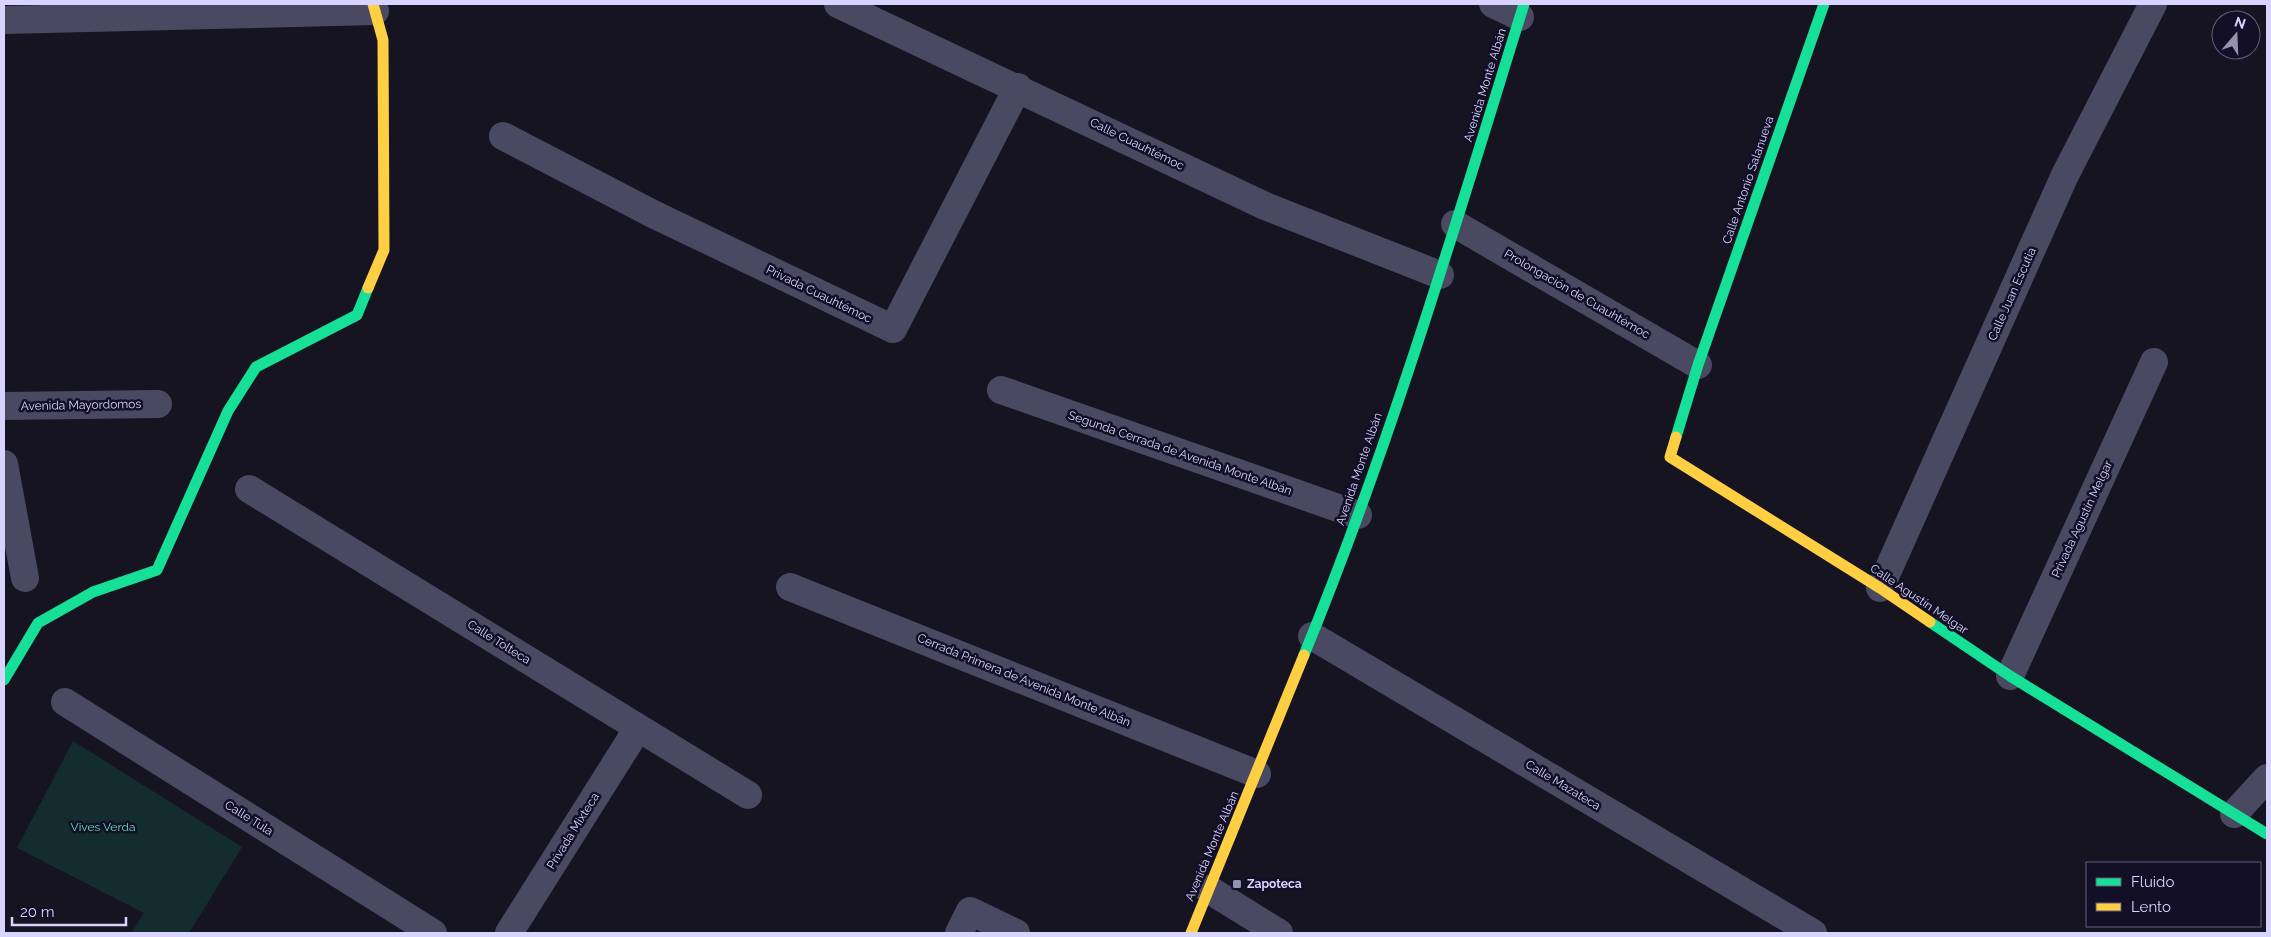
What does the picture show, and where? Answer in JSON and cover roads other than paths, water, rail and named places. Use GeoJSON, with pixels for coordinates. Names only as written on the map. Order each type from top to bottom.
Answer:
{"type":"FeatureCollection","features":[{"type":"Feature","properties":{"kind":"street","name":"Calle Cuauhtémoc"},"geometry":{"type":"LineString","coordinates":[[838,4],[1018,87],[1265,206],[1440,275]]}},
{"type":"Feature","properties":{"kind":"street"},"geometry":{"type":"LineString","coordinates":[[1493,4],[1522,10]]}},
{"type":"Feature","properties":{"kind":"street","name":"Calle Antonio Salanueva"},"geometry":{"type":"LineString","coordinates":[[1698,365],[1824,4]]}},
{"type":"Feature","properties":{"kind":"street","name":"Calle Juan Escutia"},"geometry":{"type":"LineString","coordinates":[[1880,588],[2065,175],[2153,4]]}},
{"type":"Feature","properties":{"kind":"street"},"geometry":{"type":"LineString","coordinates":[[4,20],[374,8],[383,40],[384,250],[357,315],[256,367],[228,411],[208,452],[157,570],[93,592],[38,624],[4,680]]}},
{"type":"Feature","properties":{"kind":"street","name":"Avenida Monte Albán"},"geometry":{"type":"LineString","coordinates":[[1191,933],[1257,774],[1358,515],[1440,275],[1522,10]]}},
{"type":"Feature","properties":{"kind":"street","name":"Privada Cuauhtémoc"},"geometry":{"type":"LineString","coordinates":[[503,136],[653,214],[893,329],[1018,87]]}},
{"type":"Feature","properties":{"kind":"street","name":"Prolongación de Cuauhtémoc"},"geometry":{"type":"LineString","coordinates":[[1455,224],[1698,365]]}},
{"type":"Feature","properties":{"kind":"street","name":"Privada Agustín Melgar"},"geometry":{"type":"LineString","coordinates":[[2010,676],[2154,362]]}},
{"type":"Feature","properties":{"kind":"street","name":"Calle Agustín Melgar"},"geometry":{"type":"LineString","coordinates":[[1698,365],[1670,457],[1880,588],[2010,676],[2267,834]]}},
{"type":"Feature","properties":{"kind":"street","name":"Segunda Cerrada de Avenida Monte Albán"},"geometry":{"type":"LineString","coordinates":[[1001,390],[1358,515]]}},
{"type":"Feature","properties":{"kind":"street","name":"Avenida Mayordomos"},"geometry":{"type":"LineString","coordinates":[[4,406],[158,404]]}},
{"type":"Feature","properties":{"kind":"street"},"geometry":{"type":"LineString","coordinates":[[4,464],[25,578]]}},
{"type":"Feature","properties":{"kind":"street","name":"Calle Tolteca"},"geometry":{"type":"LineString","coordinates":[[249,489],[748,795]]}},
{"type":"Feature","properties":{"kind":"street","name":"Cerrada Primera de Avenida Monte Albán"},"geometry":{"type":"LineString","coordinates":[[790,587],[1257,774]]}},
{"type":"Feature","properties":{"kind":"street","name":"Calle Mazateca"},"geometry":{"type":"LineString","coordinates":[[1312,636],[1813,933]]}},
{"type":"Feature","properties":{"kind":"street","name":"Calle Tula"},"geometry":{"type":"LineString","coordinates":[[65,702],[433,933]]}},
{"type":"Feature","properties":{"kind":"street","name":"Privada Mixteca"},"geometry":{"type":"LineString","coordinates":[[509,933],[638,728]]}},
{"type":"Feature","properties":{"kind":"street"},"geometry":{"type":"LineString","coordinates":[[2234,814],[2267,778]]}},
{"type":"Feature","properties":{"kind":"street"},"geometry":{"type":"LineString","coordinates":[[1208,889],[1279,933]]}},
{"type":"Feature","properties":{"kind":"street"},"geometry":{"type":"LineString","coordinates":[[964,922],[1016,933]]}},
{"type":"Feature","properties":{"kind":"place","name":"Zapoteca"},"geometry":{"type":"Point","coordinates":[1237,884]}},
{"type":"Feature","properties":{"kind":"park label","name":"Vives Verda"},"geometry":{"type":"Point","coordinates":[103,827]}}]}
